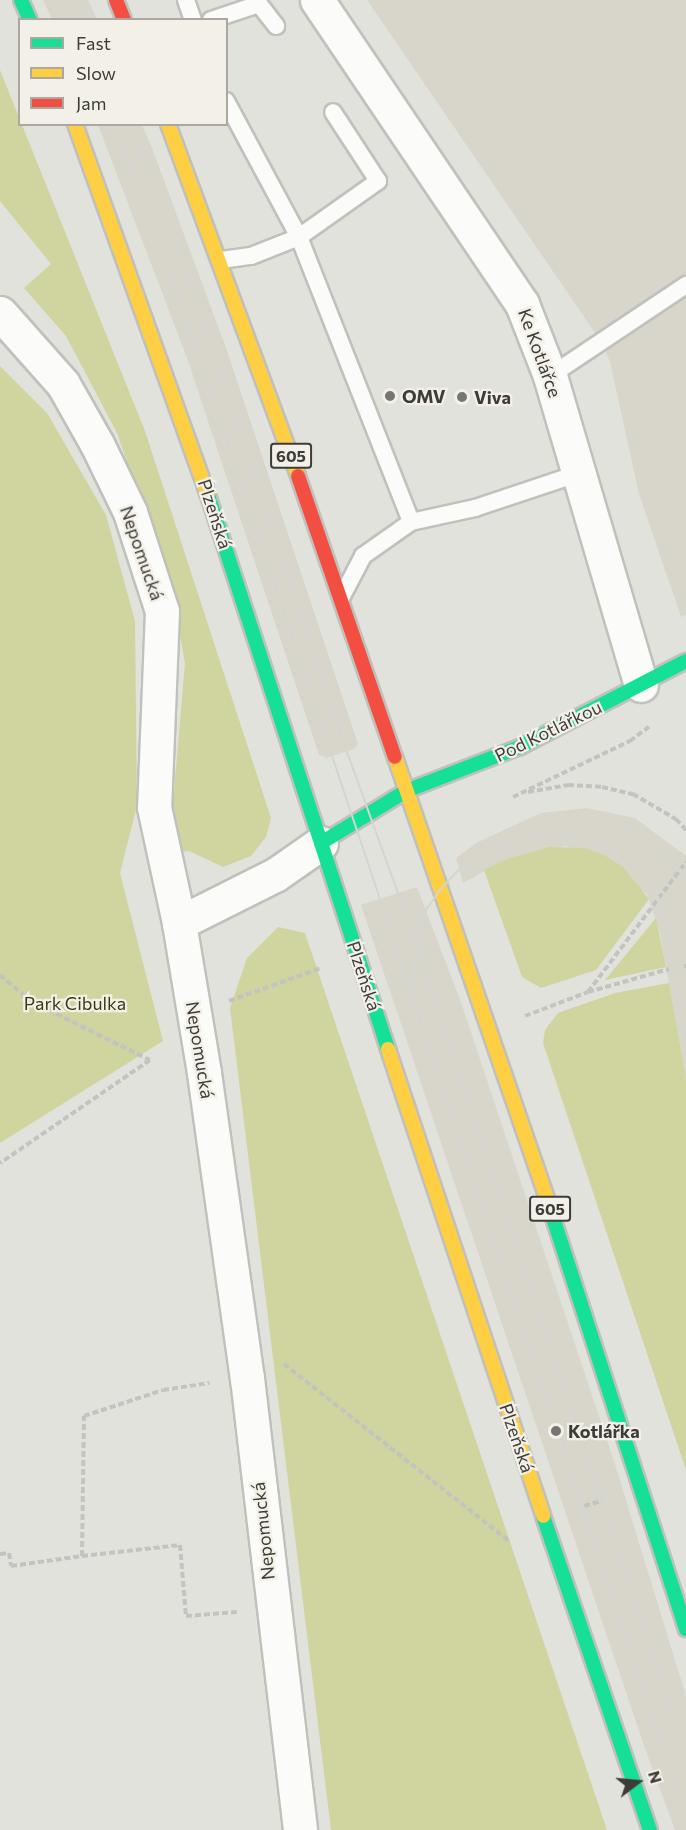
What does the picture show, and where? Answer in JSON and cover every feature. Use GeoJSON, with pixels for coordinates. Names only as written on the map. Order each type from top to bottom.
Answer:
{"type":"FeatureCollection","features":[{"type":"Feature","properties":{"kind":"main road"},"geometry":{"type":"LineString","coordinates":[[21,0],[29,18]]}},
{"type":"Feature","properties":{"kind":"main road"},"geometry":{"type":"LineString","coordinates":[[116,0],[123,18]]}},
{"type":"Feature","properties":{"kind":"main road","name":"Plzeňská"},"geometry":{"type":"LineString","coordinates":[[76,126],[180,409],[482,1336],[650,1830]]}},
{"type":"Feature","properties":{"kind":"main road","name":"605"},"geometry":{"type":"LineString","coordinates":[[169,126],[221,260],[406,790],[617,1409],[686,1629]]}},
{"type":"Feature","properties":{"kind":"main road","name":"Pod Kotlářkou"},"geometry":{"type":"LineString","coordinates":[[321,843],[406,790],[520,747],[686,661]]}},
{"type":"Feature","properties":{"kind":"street","name":"Ke Kotlářce"},"geometry":{"type":"LineString","coordinates":[[317,0],[522,304],[550,376],[641,685]]}},
{"type":"Feature","properties":{"kind":"street","name":"Nepomucká"},"geometry":{"type":"LineString","coordinates":[[0,313],[63,384],[97,444],[130,512],[162,610],[154,807],[179,923],[247,1378],[300,1830]]}},
{"type":"Feature","properties":{"kind":"street"},"geometry":{"type":"LineString","coordinates":[[179,923],[275,875],[321,843]]}},
{"type":"Feature","properties":{"kind":"lane"},"geometry":{"type":"LineString","coordinates":[[186,0],[192,18]]}},
{"type":"Feature","properties":{"kind":"lane"},"geometry":{"type":"LineString","coordinates":[[218,18],[259,4],[276,26]]}},
{"type":"Feature","properties":{"kind":"lane"},"geometry":{"type":"LineString","coordinates":[[228,105],[299,237],[411,522]]}},
{"type":"Feature","properties":{"kind":"lane"},"geometry":{"type":"LineString","coordinates":[[221,260],[251,256],[299,237],[378,181],[333,112]]}},
{"type":"Feature","properties":{"kind":"lane"},"geometry":{"type":"LineString","coordinates":[[550,376],[686,285]]}},
{"type":"Feature","properties":{"kind":"lane"},"geometry":{"type":"LineString","coordinates":[[340,599],[363,556],[411,522],[475,508],[580,473]]}},
{"type":"Feature","properties":{"kind":"path"},"geometry":{"type":"LineString","coordinates":[[658,720],[630,741],[513,796],[568,785],[602,787],[656,805],[686,830]]}},
{"type":"Feature","properties":{"kind":"path"},"geometry":{"type":"LineString","coordinates":[[588,992],[686,862]]}},
{"type":"Feature","properties":{"kind":"path"},"geometry":{"type":"LineString","coordinates":[[223,1003],[326,966]]}},
{"type":"Feature","properties":{"kind":"path"},"geometry":{"type":"LineString","coordinates":[[522,1017],[588,992],[669,969]]}},
{"type":"Feature","properties":{"kind":"path"},"geometry":{"type":"LineString","coordinates":[[0,975],[32,1002],[150,1060],[0,1162]]}},
{"type":"Feature","properties":{"kind":"path"},"geometry":{"type":"LineString","coordinates":[[276,1358],[517,1547]]}},
{"type":"Feature","properties":{"kind":"path"},"geometry":{"type":"LineString","coordinates":[[82,1556],[84,1416],[163,1390],[247,1378]]}},
{"type":"Feature","properties":{"kind":"path"},"geometry":{"type":"LineString","coordinates":[[584,1506],[601,1501]]}},
{"type":"Feature","properties":{"kind":"path"},"geometry":{"type":"LineString","coordinates":[[0,1554],[9,1553],[11,1566],[180,1545],[186,1616],[220,1614]]}},
{"type":"Feature","properties":{"kind":"shaded area"},"geometry":{"type":"Polygon","coordinates":[[[43,0],[88,0],[97,18],[52,18],[43,0]]]}},
{"type":"Feature","properties":{"kind":"shaded area"},"geometry":{"type":"Polygon","coordinates":[[[367,0],[686,0],[686,615],[681,617],[639,494],[610,362],[602,343],[367,0]]]}},
{"type":"Feature","properties":{"kind":"shaded area"},"geometry":{"type":"Polygon","coordinates":[[[98,126],[142,126],[152,148],[225,345],[358,744],[354,749],[327,758],[319,755],[187,358],[98,126]]]}},
{"type":"Feature","properties":{"kind":"shaded area"},"geometry":{"type":"Polygon","coordinates":[[[587,808],[635,818],[686,856],[686,1078],[660,933],[647,894],[566,846],[506,859],[463,883],[456,858],[476,843],[541,813],[587,808]]]}},
{"type":"Feature","properties":{"kind":"shaded area"},"geometry":{"type":"Polygon","coordinates":[[[417,887],[462,1005],[614,1461],[686,1696],[686,1830],[675,1830],[643,1743],[361,905],[417,887]]]}},
{"type":"Feature","properties":{"kind":"green space"},"geometry":{"type":"Polygon","coordinates":[[[0,70],[18,115],[18,126],[22,126],[145,431],[271,818],[266,837],[251,856],[223,867],[189,851],[181,852],[173,803],[185,663],[171,588],[117,433],[66,336],[24,288],[51,264],[0,201],[0,70]]]}},
{"type":"Feature","properties":{"kind":"green space","name":"Park Cibulka"},"geometry":{"type":"Polygon","coordinates":[[[0,366],[47,413],[106,515],[135,621],[137,806],[120,873],[163,1041],[0,1143],[0,366]]]}},
{"type":"Feature","properties":{"kind":"green space"},"geometry":{"type":"Polygon","coordinates":[[[549,847],[584,848],[604,855],[623,867],[649,899],[596,970],[541,988],[522,977],[484,870],[506,859],[549,847]]]}},
{"type":"Feature","properties":{"kind":"green space"},"geometry":{"type":"Polygon","coordinates":[[[656,918],[666,967],[605,980],[656,918]]]}},
{"type":"Feature","properties":{"kind":"green space"},"geometry":{"type":"Polygon","coordinates":[[[278,927],[305,933],[607,1830],[331,1830],[230,1008],[247,958],[278,927]]]}},
{"type":"Feature","properties":{"kind":"green space"},"geometry":{"type":"Polygon","coordinates":[[[669,983],[686,1078],[686,1470],[543,1043],[545,1030],[558,1013],[615,993],[669,983]]]}},
{"type":"Feature","properties":{"kind":"tram line"},"geometry":{"type":"LineString","coordinates":[[59,0],[67,18]]}},
{"type":"Feature","properties":{"kind":"tram line"},"geometry":{"type":"LineString","coordinates":[[76,0],[83,18]]}},
{"type":"Feature","properties":{"kind":"tram line"},"geometry":{"type":"LineString","coordinates":[[114,126],[165,256],[686,1811]]}},
{"type":"Feature","properties":{"kind":"tram line"},"geometry":{"type":"LineString","coordinates":[[132,126],[215,350],[345,745],[426,970],[686,1747]]}},
{"type":"Feature","properties":{"kind":"tram line"},"geometry":{"type":"LineString","coordinates":[[415,990],[416,941],[426,910],[440,890],[458,871],[485,855],[546,827],[587,820],[610,823],[648,839],[686,874]]}},
{"type":"Feature","properties":{"kind":"tram line"},"geometry":{"type":"LineString","coordinates":[[532,838],[566,834],[586,838],[608,847],[643,873],[660,899],[669,930],[686,1038]]}},
{"type":"Feature","properties":{"kind":"traffic: fast"},"geometry":{"type":"LineString","coordinates":[[21,0],[29,18]]}},
{"type":"Feature","properties":{"kind":"traffic: fast"},"geometry":{"type":"LineString","coordinates":[[208,495],[388,1049]]}},
{"type":"Feature","properties":{"kind":"traffic: fast"},"geometry":{"type":"LineString","coordinates":[[321,843],[406,791],[520,747],[686,661]]}},
{"type":"Feature","properties":{"kind":"traffic: fast"},"geometry":{"type":"LineString","coordinates":[[548,1202],[686,1629]]}},
{"type":"Feature","properties":{"kind":"traffic: fast"},"geometry":{"type":"LineString","coordinates":[[543,1516],[650,1830]]}},
{"type":"Feature","properties":{"kind":"traffic: slow"},"geometry":{"type":"LineString","coordinates":[[76,126],[208,495]]}},
{"type":"Feature","properties":{"kind":"traffic: slow"},"geometry":{"type":"LineString","coordinates":[[169,126],[298,476]]}},
{"type":"Feature","properties":{"kind":"traffic: slow"},"geometry":{"type":"LineString","coordinates":[[395,757],[548,1202]]}},
{"type":"Feature","properties":{"kind":"traffic: slow"},"geometry":{"type":"LineString","coordinates":[[388,1049],[543,1516]]}},
{"type":"Feature","properties":{"kind":"traffic: jam"},"geometry":{"type":"LineString","coordinates":[[116,0],[123,18]]}},
{"type":"Feature","properties":{"kind":"traffic: jam"},"geometry":{"type":"LineString","coordinates":[[298,476],[395,757]]}},
{"type":"Feature","properties":{"kind":"place","name":"OMV"},"geometry":{"type":"Point","coordinates":[390,396]}},
{"type":"Feature","properties":{"kind":"place","name":"Viva"},"geometry":{"type":"Point","coordinates":[462,397]}},
{"type":"Feature","properties":{"kind":"place","name":"Kotlářka"},"geometry":{"type":"Point","coordinates":[556,1431]}}]}
